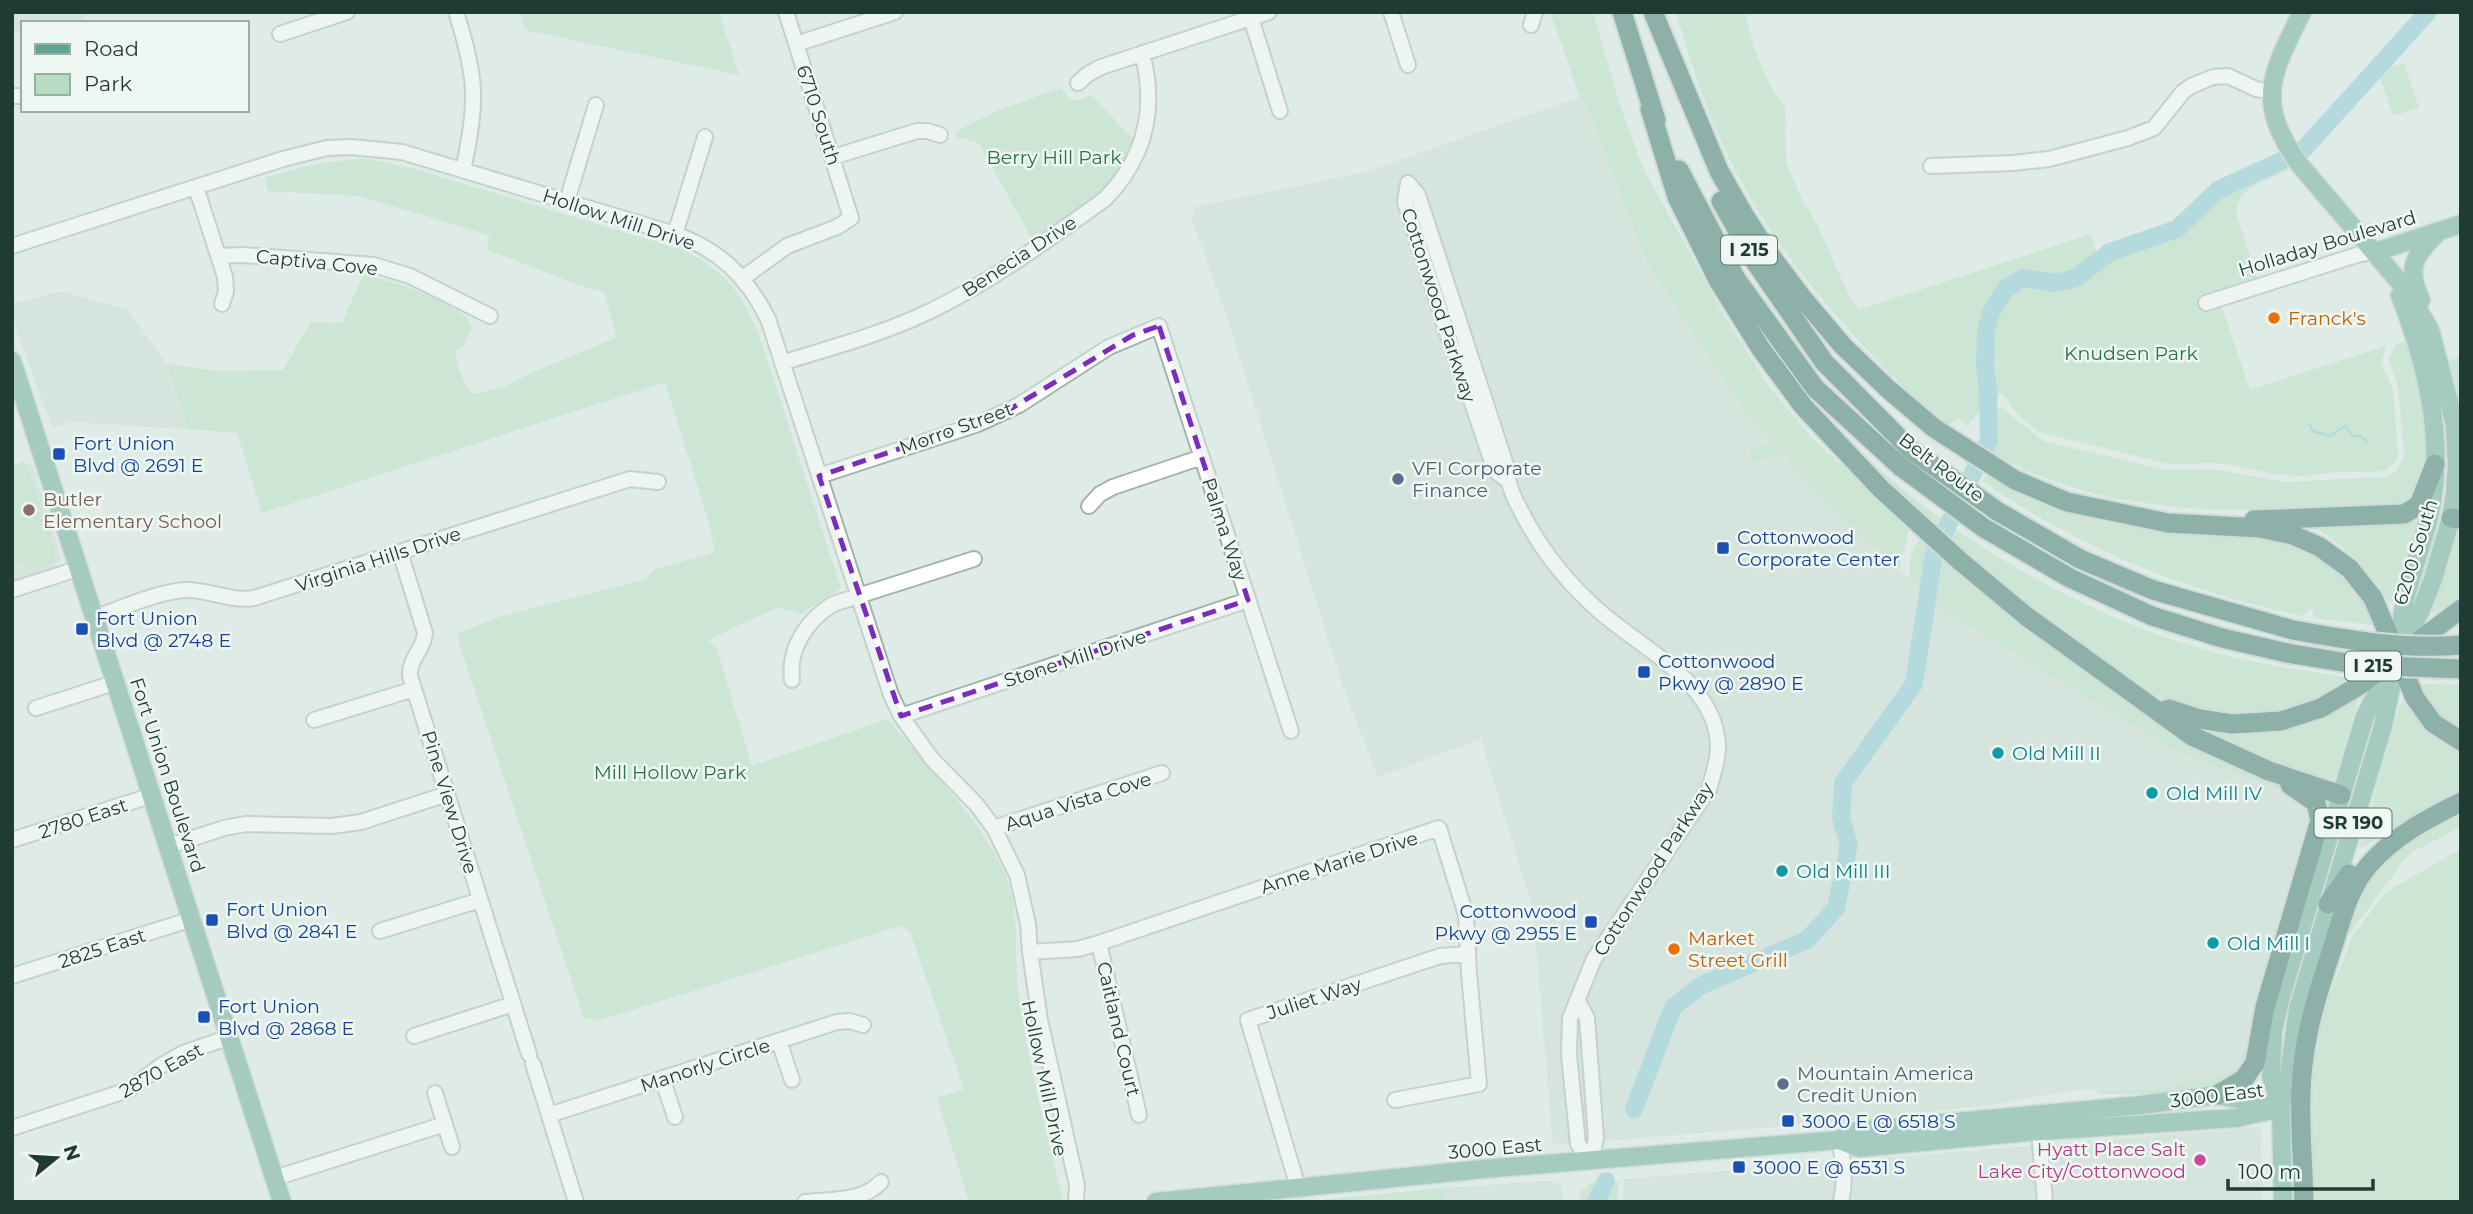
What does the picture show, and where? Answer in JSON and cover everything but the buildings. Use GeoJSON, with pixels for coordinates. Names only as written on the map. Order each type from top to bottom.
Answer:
{"type":"FeatureCollection","features":[{"type":"Feature","properties":{"kind":"highway","name":"Belt Route"},"geometry":{"type":"LineString","coordinates":[[1622,12],[1650,109],[1687,189],[1736,279],[1815,388],[1905,458],[1984,528],[2070,578],[2152,616],[2222,638],[2287,653],[2360,665],[2461,669]]}},
{"type":"Feature","properties":{"kind":"highway","name":"Belt Route"},"geometry":{"type":"LineString","coordinates":[[1652,12],[1673,89],[1708,179],[1756,263],[1824,362],[1905,458],[2080,559],[2153,590],[2293,630],[2366,643],[2434,648],[2461,645]]}},
{"type":"Feature","properties":{"kind":"highway"},"geometry":{"type":"LineString","coordinates":[[1652,12],[1719,172],[1770,255],[1843,346],[1934,429],[2015,480],[2067,502],[2168,523],[2260,528],[2293,535],[2320,547],[2350,569],[2373,598],[2415,698],[2434,723],[2461,741]]}},
{"type":"Feature","properties":{"kind":"highway"},"geometry":{"type":"LineString","coordinates":[[1650,109],[1677,197],[1718,280],[1761,349],[1803,406],[1881,489],[2026,616],[2192,736],[2269,771],[2341,795]]}},
{"type":"Feature","properties":{"kind":"highway"},"geometry":{"type":"LineString","coordinates":[[2168,523],[2404,514],[2419,505],[2435,464]]}},
{"type":"Feature","properties":{"kind":"highway"},"geometry":{"type":"LineString","coordinates":[[2159,712],[2169,709],[2200,719],[2232,724],[2281,721],[2321,708],[2360,685],[2461,609]]}},
{"type":"Feature","properties":{"kind":"highway"},"geometry":{"type":"LineString","coordinates":[[2217,1095],[2244,1079],[2255,1063],[2264,1007],[2320,820],[2316,803],[2269,771]]}},
{"type":"Feature","properties":{"kind":"highway"},"geometry":{"type":"LineString","coordinates":[[2304,1202],[2303,1066],[2306,1043],[2320,988],[2353,886],[2380,853],[2410,829],[2461,802]]}},
{"type":"Feature","properties":{"kind":"highway"},"geometry":{"type":"LineString","coordinates":[[2328,904],[2361,858],[2380,842],[2410,829]]}},
{"type":"Feature","properties":{"kind":"main road"},"geometry":{"type":"LineString","coordinates":[[2302,12],[2279,60],[2271,92],[2275,120],[2286,145],[2317,188],[2379,258]]}},
{"type":"Feature","properties":{"kind":"main road","name":"Holladay Boulevard"},"geometry":{"type":"LineString","coordinates":[[2379,258],[2461,224]]}},
{"type":"Feature","properties":{"kind":"main road"},"geometry":{"type":"LineString","coordinates":[[2430,330],[2413,278],[2413,266],[2421,250],[2439,231]]}},
{"type":"Feature","properties":{"kind":"main road","name":"6200 South"},"geometry":{"type":"LineString","coordinates":[[2281,1108],[2271,1076],[2273,1030],[2287,975],[2365,716],[2425,599],[2456,518],[2455,425],[2430,330],[2408,292],[2379,258]]}},
{"type":"Feature","properties":{"kind":"main road","name":"6200 South"},"geometry":{"type":"LineString","coordinates":[[2283,1202],[2281,1108],[2289,1075],[2298,1009],[2383,726],[2404,603],[2429,515],[2435,464],[2435,428],[2421,351],[2400,294],[2379,258]]}},
{"type":"Feature","properties":{"kind":"main road","name":"Fort Union Boulevard"},"geometry":{"type":"LineString","coordinates":[[12,361],[282,1202]]}},
{"type":"Feature","properties":{"kind":"main road"},"geometry":{"type":"LineString","coordinates":[[2217,1095],[2242,1089],[2254,1080],[2264,1060],[2273,1030]]}},
{"type":"Feature","properties":{"kind":"main road","name":"3000 East"},"geometry":{"type":"LineString","coordinates":[[1156,1202],[1298,1187],[1839,1140],[1856,1131],[2141,1105],[2217,1095],[2281,1108]]}},
{"type":"Feature","properties":{"kind":"main road","name":"3000 East"},"geometry":{"type":"LineString","coordinates":[[1839,1140],[1859,1148],[2236,1118],[2281,1108]]}},
{"type":"Feature","properties":{"kind":"street"},"geometry":{"type":"LineString","coordinates":[[280,34],[347,12]]}},
{"type":"Feature","properties":{"kind":"street"},"geometry":{"type":"LineString","coordinates":[[456,12],[470,60],[475,99],[474,119],[463,170]]}},
{"type":"Feature","properties":{"kind":"street","name":"6710 South"},"geometry":{"type":"LineString","coordinates":[[743,278],[787,246],[837,227],[851,218],[786,12]]}},
{"type":"Feature","properties":{"kind":"street"},"geometry":{"type":"LineString","coordinates":[[796,44],[895,12]]}},
{"type":"Feature","properties":{"kind":"street"},"geometry":{"type":"LineString","coordinates":[[1078,83],[1087,74],[1101,67],[1269,12]]}},
{"type":"Feature","properties":{"kind":"street"},"geometry":{"type":"LineString","coordinates":[[1391,12],[1408,65]]}},
{"type":"Feature","properties":{"kind":"street"},"geometry":{"type":"LineString","coordinates":[[1251,18],[1280,111]]}},
{"type":"Feature","properties":{"kind":"street","name":"Benecia Drive"},"geometry":{"type":"LineString","coordinates":[[782,363],[903,323],[943,304],[983,281],[1105,199],[1130,167],[1147,126],[1148,84],[1142,53]]}},
{"type":"Feature","properties":{"kind":"street"},"geometry":{"type":"LineString","coordinates":[[1931,166],[2049,159],[2128,138],[2154,128],[2183,92],[2213,77],[2228,76],[2256,89],[2271,92]]}},
{"type":"Feature","properties":{"kind":"street"},"geometry":{"type":"LineString","coordinates":[[567,201],[596,105]]}},
{"type":"Feature","properties":{"kind":"street"},"geometry":{"type":"LineString","coordinates":[[833,157],[916,131],[940,135]]}},
{"type":"Feature","properties":{"kind":"street"},"geometry":{"type":"LineString","coordinates":[[675,234],[705,137]]}},
{"type":"Feature","properties":{"kind":"street","name":"Hollow Mill Drive"},"geometry":{"type":"LineString","coordinates":[[12,246],[305,153],[351,147],[402,152],[675,234],[706,247],[732,266],[743,278],[768,319],[881,669],[901,716],[932,760],[976,804],[995,828],[1009,856],[1023,895],[1043,1035],[1077,1185],[1076,1201]]}},
{"type":"Feature","properties":{"kind":"street","name":"Cottonwood Parkway"},"geometry":{"type":"LineString","coordinates":[[1507,480],[1494,471],[1442,319],[1405,202],[1408,183],[1418,195],[1507,468],[1507,480],[1534,535],[1573,586],[1615,624],[1695,688],[1715,727],[1718,746],[1716,768],[1709,789],[1594,959],[1570,1018],[1569,1055],[1577,1144],[1591,1161]]}},
{"type":"Feature","properties":{"kind":"street"},"geometry":{"type":"LineString","coordinates":[[196,187],[225,277],[226,291],[222,304]]}},
{"type":"Feature","properties":{"kind":"street","name":"Holladay Boulevard"},"geometry":{"type":"LineString","coordinates":[[2206,303],[2360,254],[2379,258]]}},
{"type":"Feature","properties":{"kind":"street","name":"Captiva Cove"},"geometry":{"type":"LineString","coordinates":[[218,256],[243,255],[374,265],[410,276],[490,316]]}},
{"type":"Feature","properties":{"kind":"street","name":"Palma Way"},"geometry":{"type":"LineString","coordinates":[[1159,326],[1291,731]]}},
{"type":"Feature","properties":{"kind":"street","name":"Morro Street"},"geometry":{"type":"LineString","coordinates":[[819,476],[1002,414],[1109,347],[1159,326]]}},
{"type":"Feature","properties":{"kind":"street"},"geometry":{"type":"LineString","coordinates":[[1088,506],[1113,487],[1202,457]]}},
{"type":"Feature","properties":{"kind":"street","name":"Virginia Hills Drive"},"geometry":{"type":"LineString","coordinates":[[96,617],[185,590],[233,600],[254,598],[630,479],[658,482]]}},
{"type":"Feature","properties":{"kind":"street","name":"Pine View Drive"},"geometry":{"type":"LineString","coordinates":[[400,552],[425,634],[425,640],[410,669],[414,689],[576,1202]]}},
{"type":"Feature","properties":{"kind":"street"},"geometry":{"type":"LineString","coordinates":[[792,680],[792,654],[809,623],[819,613],[833,604],[974,559]]}},
{"type":"Feature","properties":{"kind":"street"},"geometry":{"type":"LineString","coordinates":[[12,590],[80,568]]}},
{"type":"Feature","properties":{"kind":"street","name":"Stone Mill Drive"},"geometry":{"type":"LineString","coordinates":[[901,716],[1248,600]]}},
{"type":"Feature","properties":{"kind":"street"},"geometry":{"type":"LineString","coordinates":[[36,708],[117,682]]}},
{"type":"Feature","properties":{"kind":"street"},"geometry":{"type":"LineString","coordinates":[[314,720],[414,689]]}},
{"type":"Feature","properties":{"kind":"street","name":"Aqua Vista Cove"},"geometry":{"type":"LineString","coordinates":[[995,828],[1162,773]]}},
{"type":"Feature","properties":{"kind":"street"},"geometry":{"type":"LineString","coordinates":[[169,846],[224,828],[246,824],[332,826],[361,822],[447,794]]}},
{"type":"Feature","properties":{"kind":"street","name":"2780 East"},"geometry":{"type":"LineString","coordinates":[[12,840],[153,795]]}},
{"type":"Feature","properties":{"kind":"street","name":"Anne Marie Drive"},"geometry":{"type":"LineString","coordinates":[[1030,952],[1079,948],[1099,943],[1439,828],[1466,915],[1479,1084],[1395,1100]]}},
{"type":"Feature","properties":{"kind":"street"},"geometry":{"type":"LineString","coordinates":[[380,931],[480,900]]}},
{"type":"Feature","properties":{"kind":"street","name":"2825 East"},"geometry":{"type":"LineString","coordinates":[[12,976],[192,919]]}},
{"type":"Feature","properties":{"kind":"street","name":"Caitland Court"},"geometry":{"type":"LineString","coordinates":[[1099,943],[1139,1115]]}},
{"type":"Feature","properties":{"kind":"street","name":"Juliet Way"},"geometry":{"type":"LineString","coordinates":[[1298,1187],[1248,1020],[1440,956],[1468,954]]}},
{"type":"Feature","properties":{"kind":"street"},"geometry":{"type":"LineString","coordinates":[[414,1036],[513,1004]]}},
{"type":"Feature","properties":{"kind":"street","name":"Manorly Circle"},"geometry":{"type":"LineString","coordinates":[[549,1115],[837,1022],[850,1021],[863,1025]]}},
{"type":"Feature","properties":{"kind":"street","name":"2870 East"},"geometry":{"type":"LineString","coordinates":[[12,1128],[128,1090],[162,1065],[183,1054],[230,1037]]}},
{"type":"Feature","properties":{"kind":"street"},"geometry":{"type":"LineString","coordinates":[[779,1041],[792,1080]]}},
{"type":"Feature","properties":{"kind":"street"},"geometry":{"type":"LineString","coordinates":[[662,1079],[675,1117]]}},
{"type":"Feature","properties":{"kind":"street"},"geometry":{"type":"LineString","coordinates":[[435,1093],[452,1147]]}},
{"type":"Feature","properties":{"kind":"street"},"geometry":{"type":"LineString","coordinates":[[275,1178],[445,1124]]}},
{"type":"Feature","properties":{"kind":"street"},"geometry":{"type":"LineString","coordinates":[[2039,1132],[2045,1202]]}},
{"type":"Feature","properties":{"kind":"street"},"geometry":{"type":"LineString","coordinates":[[1839,1140],[1845,1170],[1842,1202]]}},
{"type":"Feature","properties":{"kind":"street"},"geometry":{"type":"LineString","coordinates":[[805,1202],[863,1195],[874,1190],[881,1182]]}},
{"type":"Feature","properties":{"kind":"highlighted area"},"geometry":{"type":"Polygon","coordinates":[[[1159,326],[1248,600],[901,716],[819,476],[1002,414],[1133,335],[1159,326]]]}},
{"type":"Feature","properties":{"kind":"shaded area"},"geometry":{"type":"Polygon","coordinates":[[[12,12],[83,12],[84,21],[21,21],[21,32],[12,30],[12,12]]]}},
{"type":"Feature","properties":{"kind":"shaded area"},"geometry":{"type":"Polygon","coordinates":[[[1580,97],[1590,114],[1647,263],[1749,417],[1838,515],[1950,615],[2179,753],[2278,789],[2314,815],[2238,1072],[2148,1090],[2075,1090],[1990,1105],[1846,1121],[1553,1145],[1533,910],[1481,739],[1378,777],[1343,687],[1227,317],[1191,217],[1195,207],[1365,172],[1580,97]]]}},
{"type":"Feature","properties":{"kind":"shaded area"},"geometry":{"type":"Polygon","coordinates":[[[61,291],[128,310],[167,364],[188,429],[71,422],[52,428],[12,317],[12,304],[61,291]]]}},
{"type":"Feature","properties":{"kind":"shaded area","name":"Butler Elementary School"},"geometry":{"type":"Polygon","coordinates":[[[23,462],[33,466],[61,558],[53,569],[12,582],[12,466],[23,462]]]}},
{"type":"Feature","properties":{"kind":"shaded area"},"geometry":{"type":"Polygon","coordinates":[[[2260,1127],[2263,1202],[1623,1202],[1624,1179],[2260,1127]]]}},
{"type":"Feature","properties":{"kind":"shaded area"},"geometry":{"type":"Polygon","coordinates":[[[1547,1181],[1561,1186],[1561,1202],[1448,1202],[1443,1188],[1547,1181]]]}},
{"type":"Feature","properties":{"kind":"green space"},"geometry":{"type":"Polygon","coordinates":[[[520,12],[719,12],[739,75],[525,30],[520,12]]]}},
{"type":"Feature","properties":{"kind":"green space"},"geometry":{"type":"Polygon","coordinates":[[[1550,12],[1593,12],[1620,106],[1643,168],[1722,312],[1768,385],[1812,438],[1910,527],[1899,569],[1838,515],[1776,447],[1778,454],[1754,462],[1750,449],[1772,442],[1749,417],[1647,263],[1590,114],[1580,97],[1550,12]]]}},
{"type":"Feature","properties":{"kind":"green space","name":"Knudsen Park"},"geometry":{"type":"Polygon","coordinates":[[[1676,12],[1745,12],[1754,49],[1771,87],[1785,106],[1786,161],[1799,194],[1817,224],[1849,296],[1859,310],[2091,234],[2099,259],[2110,252],[2177,229],[2218,190],[2283,160],[2289,168],[2256,184],[2241,196],[2236,212],[2258,281],[2219,298],[2250,390],[2386,346],[2381,363],[2393,389],[2398,454],[2394,463],[2385,470],[2375,472],[2302,476],[2273,474],[2215,463],[2168,464],[2039,432],[2016,412],[2000,393],[1988,401],[1967,426],[1959,418],[1947,426],[1887,370],[1830,309],[1756,208],[1718,134],[1695,74],[1676,12]]]}},
{"type":"Feature","properties":{"kind":"green space"},"geometry":{"type":"Polygon","coordinates":[[[2404,63],[2419,108],[2393,116],[2378,71],[2404,63]]]}},
{"type":"Feature","properties":{"kind":"green space","name":"Berry Hill Park"},"geometry":{"type":"Polygon","coordinates":[[[1061,88],[1071,100],[1081,100],[1091,95],[1136,142],[1118,174],[1106,187],[1079,210],[1033,241],[979,143],[956,137],[956,131],[999,110],[1061,88]]]}},
{"type":"Feature","properties":{"kind":"green space","name":"Mill Hollow Park"},"geometry":{"type":"Polygon","coordinates":[[[369,159],[411,168],[683,250],[723,277],[740,298],[761,341],[841,588],[801,614],[778,607],[708,640],[717,649],[752,766],[888,719],[984,836],[1011,892],[1017,983],[1023,1024],[1063,1202],[969,1202],[937,1098],[964,1089],[910,931],[900,926],[597,1021],[584,1018],[456,634],[499,617],[647,579],[653,570],[715,552],[709,523],[665,382],[262,513],[237,433],[188,429],[167,364],[218,371],[283,370],[311,322],[342,323],[363,275],[429,296],[453,308],[469,321],[472,329],[464,346],[455,350],[461,374],[473,394],[503,388],[617,337],[604,292],[488,250],[489,235],[359,196],[268,191],[265,178],[316,164],[369,159]]]}},
{"type":"Feature","properties":{"kind":"green space"},"geometry":{"type":"Polygon","coordinates":[[[2409,340],[2427,436],[2426,469],[2417,500],[2383,509],[2221,510],[2174,507],[2111,498],[2071,487],[2027,471],[1990,453],[1993,441],[1990,418],[2001,407],[2043,441],[2160,469],[2217,470],[2284,482],[2385,477],[2395,472],[2404,457],[2398,386],[2389,360],[2395,345],[2409,340]]]}},
{"type":"Feature","properties":{"kind":"green space"},"geometry":{"type":"Polygon","coordinates":[[[2461,356],[2461,407],[2449,361],[2461,356]]]}},
{"type":"Feature","properties":{"kind":"green space"},"geometry":{"type":"Polygon","coordinates":[[[1835,429],[1894,482],[1964,535],[2068,596],[2141,628],[2216,653],[2357,679],[2330,696],[2300,708],[2254,717],[2231,718],[2214,715],[2161,699],[2134,683],[1996,578],[1897,491],[1835,429]]]}},
{"type":"Feature","properties":{"kind":"green space","name":"Butler Elementary School"},"geometry":{"type":"Polygon","coordinates":[[[23,462],[27,464],[56,551],[51,564],[33,570],[16,561],[12,562],[12,466],[23,462]]]}},
{"type":"Feature","properties":{"kind":"green space"},"geometry":{"type":"Polygon","coordinates":[[[1988,473],[2122,525],[2296,541],[2352,579],[2379,626],[2314,618],[2312,608],[2301,616],[2216,594],[2175,580],[2096,547],[2057,527],[1982,481],[1988,473]]]}},
{"type":"Feature","properties":{"kind":"green space"},"geometry":{"type":"Polygon","coordinates":[[[2319,522],[2416,522],[2417,528],[2395,602],[2389,602],[2357,560],[2315,528],[2319,522]]]}},
{"type":"Feature","properties":{"kind":"green space"},"geometry":{"type":"Polygon","coordinates":[[[2461,525],[2461,595],[2434,614],[2430,613],[2453,528],[2461,525]]]}},
{"type":"Feature","properties":{"kind":"green space"},"geometry":{"type":"Polygon","coordinates":[[[1921,536],[2066,656],[2176,737],[2298,795],[2315,813],[2249,1066],[2233,1081],[2153,1094],[2097,1094],[2097,1090],[2148,1090],[2238,1072],[2314,815],[2278,789],[2179,753],[1950,615],[1909,578],[1911,555],[1921,536]]]}},
{"type":"Feature","properties":{"kind":"green space"},"geometry":{"type":"Polygon","coordinates":[[[2414,684],[2461,685],[2461,735],[2447,727],[2414,684]]]}},
{"type":"Feature","properties":{"kind":"green space"},"geometry":{"type":"Polygon","coordinates":[[[2359,697],[2336,776],[2330,782],[2267,762],[2211,734],[2214,730],[2359,697]]]}},
{"type":"Feature","properties":{"kind":"green space"},"geometry":{"type":"Polygon","coordinates":[[[2404,700],[2461,750],[2461,793],[2359,849],[2400,704],[2404,700]]]}},
{"type":"Feature","properties":{"kind":"green space"},"geometry":{"type":"Polygon","coordinates":[[[2461,813],[2461,827],[2414,851],[2405,859],[2343,943],[2321,1017],[2353,935],[2386,892],[2461,849],[2461,1202],[2312,1202],[2309,1109],[2312,1081],[2308,1077],[2330,971],[2371,869],[2413,839],[2461,813]]]}},
{"type":"Feature","properties":{"kind":"green space"},"geometry":{"type":"Polygon","coordinates":[[[1613,1180],[1619,1183],[1617,1202],[1579,1202],[1581,1188],[1584,1189],[1593,1182],[1613,1180]]]}},
{"type":"Feature","properties":{"kind":"green space"},"geometry":{"type":"Polygon","coordinates":[[[1443,1188],[1448,1202],[1299,1202],[1443,1188]]]}},
{"type":"Feature","properties":{"kind":"waterway"},"geometry":{"type":"LineString","coordinates":[[2302,151],[2428,12]]}},
{"type":"Feature","properties":{"kind":"waterway"},"geometry":{"type":"LineString","coordinates":[[1634,1109],[1673,1007],[1700,986],[1807,940],[1836,908],[1849,845],[1841,818],[1843,783],[1914,684],[1934,554],[1989,440],[1986,331],[1991,313],[2005,289],[2023,278],[2056,283],[2076,278],[2110,252],[2177,229],[2218,190],[2283,160]]}},
{"type":"Feature","properties":{"kind":"waterway"},"geometry":{"type":"LineString","coordinates":[[2309,424],[2313,431],[2330,436],[2345,426],[2353,436],[2360,436],[2366,441]]}},
{"type":"Feature","properties":{"kind":"waterway"},"geometry":{"type":"LineString","coordinates":[[1596,1202],[1606,1181]]}},
{"type":"Feature","properties":{"kind":"place","name":"Franck's"},"geometry":{"type":"Point","coordinates":[2274,318]}},
{"type":"Feature","properties":{"kind":"place","name":"Fort Union Blvd @ 2691 E"},"geometry":{"type":"Point","coordinates":[59,454]}},
{"type":"Feature","properties":{"kind":"place","name":"VFI Corporate Finance"},"geometry":{"type":"Point","coordinates":[1398,479]}},
{"type":"Feature","properties":{"kind":"place","name":"Butler Elementary School"},"geometry":{"type":"Point","coordinates":[29,510]}},
{"type":"Feature","properties":{"kind":"place","name":"Cottonwood Corporate Center"},"geometry":{"type":"Point","coordinates":[1723,548]}},
{"type":"Feature","properties":{"kind":"place","name":"Fort Union Blvd @ 2748 E"},"geometry":{"type":"Point","coordinates":[82,629]}},
{"type":"Feature","properties":{"kind":"place","name":"Cottonwood Pkwy @ 2890 E"},"geometry":{"type":"Point","coordinates":[1644,672]}},
{"type":"Feature","properties":{"kind":"place","name":"Old Mill II"},"geometry":{"type":"Point","coordinates":[1998,753]}},
{"type":"Feature","properties":{"kind":"place","name":"Old Mill IV"},"geometry":{"type":"Point","coordinates":[2152,793]}},
{"type":"Feature","properties":{"kind":"place","name":"Old Mill III"},"geometry":{"type":"Point","coordinates":[1782,871]}},
{"type":"Feature","properties":{"kind":"place","name":"Fort Union Blvd @ 2841 E"},"geometry":{"type":"Point","coordinates":[212,920]}},
{"type":"Feature","properties":{"kind":"place","name":"Cottonwood Pkwy @ 2955 E"},"geometry":{"type":"Point","coordinates":[1591,922]}},
{"type":"Feature","properties":{"kind":"place","name":"Old Mill I"},"geometry":{"type":"Point","coordinates":[2213,943]}},
{"type":"Feature","properties":{"kind":"place","name":"Market Street Grill"},"geometry":{"type":"Point","coordinates":[1674,949]}},
{"type":"Feature","properties":{"kind":"place","name":"Fort Union Blvd @ 2868 E"},"geometry":{"type":"Point","coordinates":[204,1017]}},
{"type":"Feature","properties":{"kind":"place","name":"Mountain America Credit Union"},"geometry":{"type":"Point","coordinates":[1783,1084]}},
{"type":"Feature","properties":{"kind":"place","name":"3000 E @ 6518 S"},"geometry":{"type":"Point","coordinates":[1788,1121]}},
{"type":"Feature","properties":{"kind":"place","name":"Hyatt Place Salt Lake City/Cottonwood"},"geometry":{"type":"Point","coordinates":[2200,1160]}},
{"type":"Feature","properties":{"kind":"place","name":"3000 E @ 6531 S"},"geometry":{"type":"Point","coordinates":[1739,1167]}}]}
